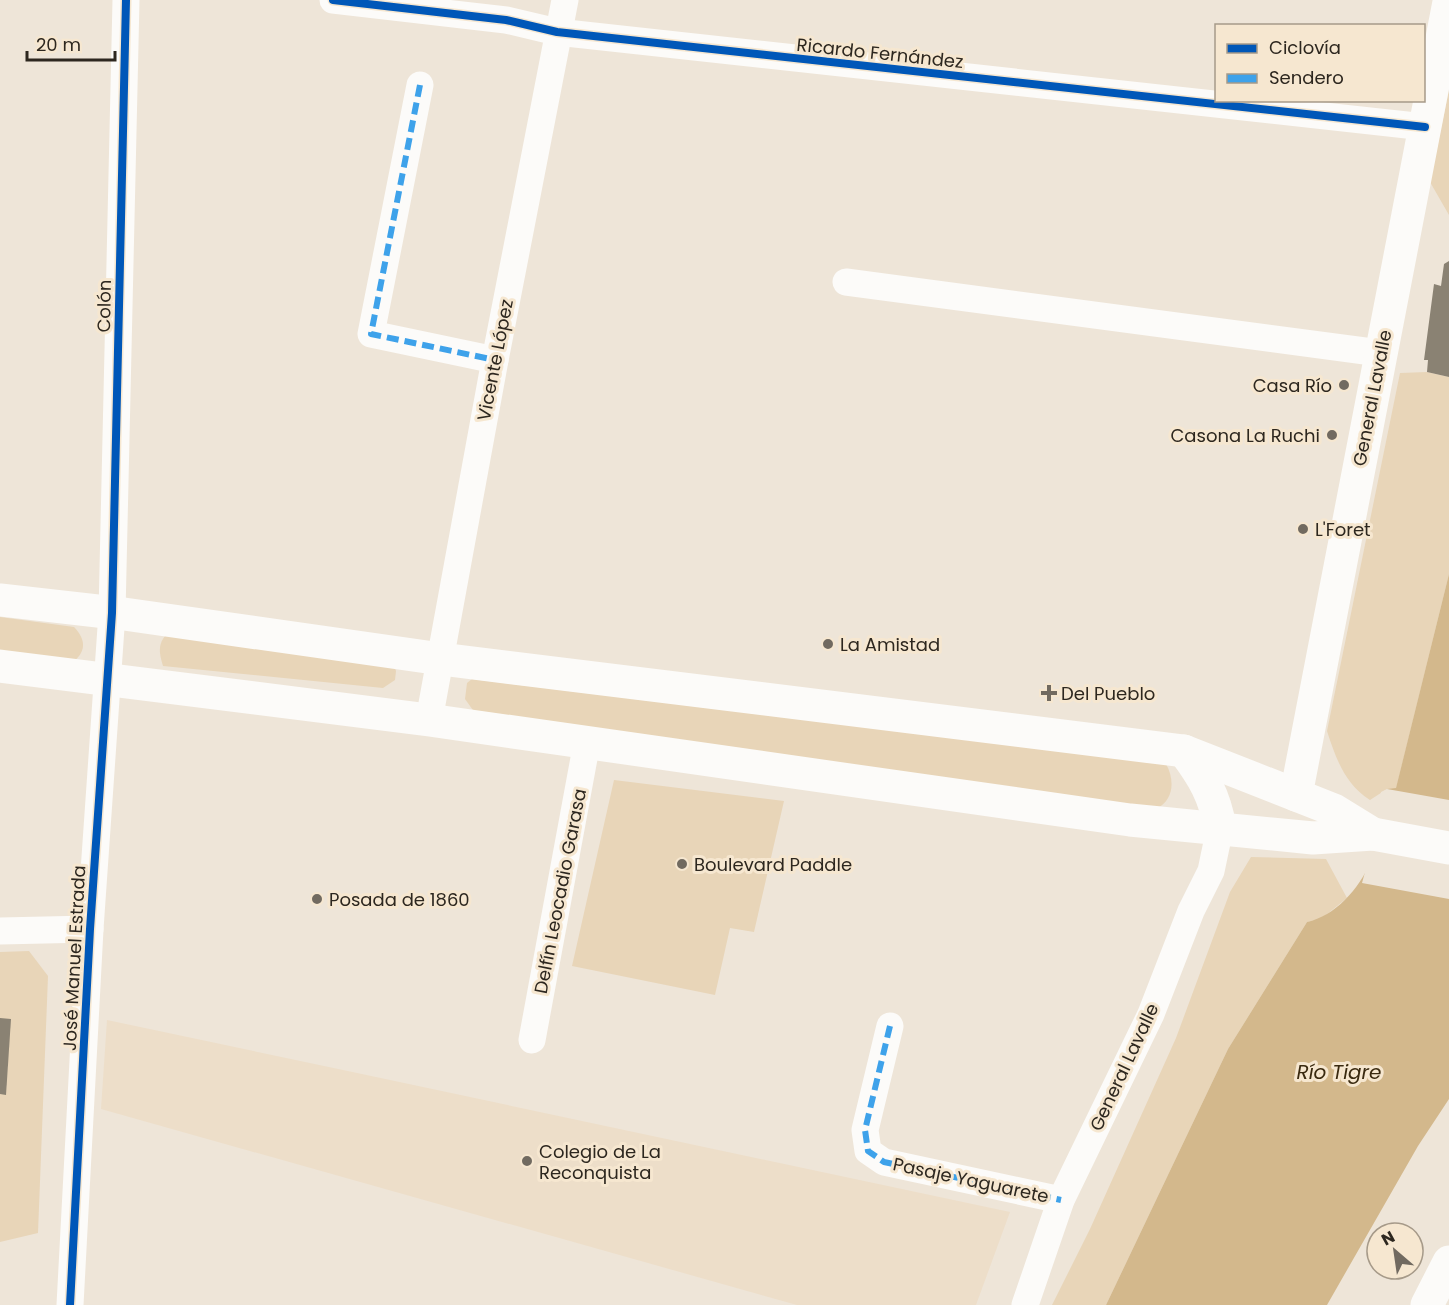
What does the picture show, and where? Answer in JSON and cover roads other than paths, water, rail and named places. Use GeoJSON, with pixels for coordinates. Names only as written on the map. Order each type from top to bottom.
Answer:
{"type":"FeatureCollection","features":[{"type":"Feature","properties":{"kind":"main road","name":"General Lavalle"},"geometry":{"type":"LineString","coordinates":[[1296,795],[1449,2]]}},
{"type":"Feature","properties":{"kind":"main road"},"geometry":{"type":"LineString","coordinates":[[0,600],[112,613],[441,659],[1184,751],[1334,810],[1373,834]]}},
{"type":"Feature","properties":{"kind":"main road"},"geometry":{"type":"LineString","coordinates":[[0,666],[429,720],[1130,820],[1313,838],[1373,834],[1449,848]]}},
{"type":"Feature","properties":{"kind":"main road"},"geometry":{"type":"LineString","coordinates":[[1184,751],[1208,783],[1216,804],[1220,828]]}},
{"type":"Feature","properties":{"kind":"main road"},"geometry":{"type":"LineString","coordinates":[[1427,1305],[1449,1262]]}},
{"type":"Feature","properties":{"kind":"street","name":"Colón"},"geometry":{"type":"LineString","coordinates":[[112,613],[126,0]]}},
{"type":"Feature","properties":{"kind":"street","name":"Ricardo Fernández"},"geometry":{"type":"LineString","coordinates":[[333,0],[506,20],[557,32],[1425,127]]}},
{"type":"Feature","properties":{"kind":"street","name":"Vicente López"},"geometry":{"type":"LineString","coordinates":[[429,720],[495,360],[565,0]]}},
{"type":"Feature","properties":{"kind":"street"},"geometry":{"type":"LineString","coordinates":[[420,85],[371,334],[495,360]]}},
{"type":"Feature","properties":{"kind":"street"},"geometry":{"type":"LineString","coordinates":[[846,282],[1380,353]]}},
{"type":"Feature","properties":{"kind":"street","name":"José Manuel Estrada"},"geometry":{"type":"LineString","coordinates":[[70,1305],[90,929],[112,613]]}},
{"type":"Feature","properties":{"kind":"street","name":"Delfín Leocadio Garasa"},"geometry":{"type":"LineString","coordinates":[[532,1040],[587,742]]}},
{"type":"Feature","properties":{"kind":"street","name":"General Lavalle"},"geometry":{"type":"LineString","coordinates":[[1025,1305],[1061,1200],[1151,1014],[1191,911],[1211,871],[1220,828]]}},
{"type":"Feature","properties":{"kind":"street"},"geometry":{"type":"LineString","coordinates":[[0,932],[90,929]]}},
{"type":"Feature","properties":{"kind":"street","name":"Pasaje Yaguarete"},"geometry":{"type":"LineString","coordinates":[[890,1026],[864,1130],[868,1151],[884,1162],[1061,1200]]}},
{"type":"Feature","properties":{"kind":"water","name":"Río Tigre"},"geometry":{"type":"Polygon","coordinates":[[[1449,574],[1449,1099],[1418,1146],[1375,1221],[1365,1221],[1365,1239],[1327,1305],[1106,1305],[1228,1049],[1307,922],[1327,914],[1353,892],[1373,855],[1387,789],[1396,788],[1449,574]]]}},
{"type":"Feature","properties":{"kind":"place","name":"Casa Río"},"geometry":{"type":"Point","coordinates":[1344,385]}},
{"type":"Feature","properties":{"kind":"place","name":"Casona La Ruchi"},"geometry":{"type":"Point","coordinates":[1332,435]}},
{"type":"Feature","properties":{"kind":"place","name":"L'Foret"},"geometry":{"type":"Point","coordinates":[1303,529]}},
{"type":"Feature","properties":{"kind":"place","name":"La Amistad"},"geometry":{"type":"Point","coordinates":[828,644]}},
{"type":"Feature","properties":{"kind":"place","name":"Del Pueblo"},"geometry":{"type":"Point","coordinates":[1049,693]}},
{"type":"Feature","properties":{"kind":"place","name":"Boulevard Paddle"},"geometry":{"type":"Point","coordinates":[682,864]}},
{"type":"Feature","properties":{"kind":"place","name":"Posada de 1860"},"geometry":{"type":"Point","coordinates":[317,899]}},
{"type":"Feature","properties":{"kind":"place","name":"Colegio de La Reconquista"},"geometry":{"type":"Point","coordinates":[527,1161]}}]}
